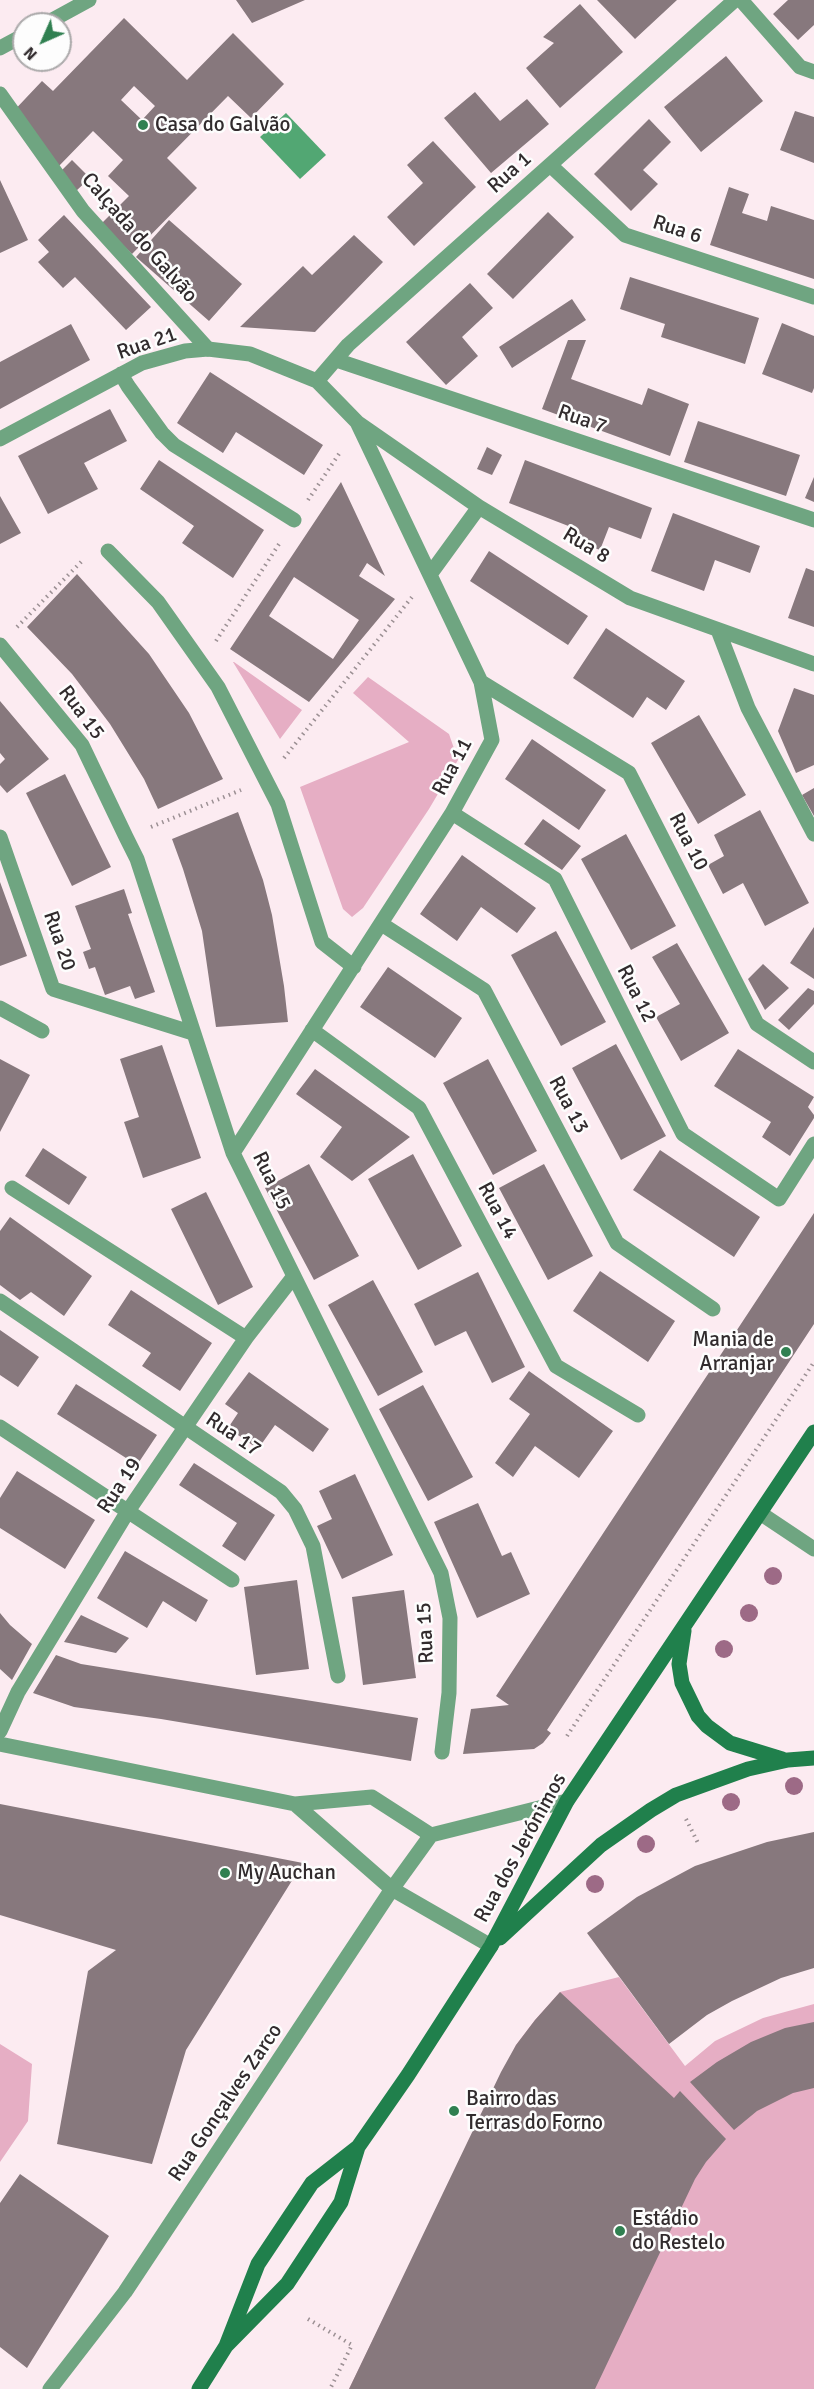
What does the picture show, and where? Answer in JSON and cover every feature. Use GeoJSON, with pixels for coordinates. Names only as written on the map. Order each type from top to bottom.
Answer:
{"type":"FeatureCollection","features":[{"type":"Feature","properties":{"kind":"main road","name":"Rua dos Jerónimos"},"geometry":{"type":"LineString","coordinates":[[491,1946],[567,1801],[814,1432]]}},
{"type":"Feature","properties":{"kind":"main road","name":"Rua dos Jerónimos"},"geometry":{"type":"LineString","coordinates":[[686,1623],[679,1664],[682,1683],[698,1716],[706,1726],[730,1743],[788,1760]]}},
{"type":"Feature","properties":{"kind":"main road","name":"Rua dos Jerónimos"},"geometry":{"type":"LineString","coordinates":[[491,1946],[594,1851],[676,1795],[709,1781],[748,1769],[788,1760],[814,1758]]}},
{"type":"Feature","properties":{"kind":"main road"},"geometry":{"type":"LineString","coordinates":[[226,2346],[287,2284],[312,2247],[341,2202],[358,2147],[491,1946]]}},
{"type":"Feature","properties":{"kind":"main road"},"geometry":{"type":"LineString","coordinates":[[199,2389],[226,2346],[258,2264],[312,2183],[358,2147]]}},
{"type":"Feature","properties":{"kind":"street"},"geometry":{"type":"LineString","coordinates":[[67,12],[89,0]]}},
{"type":"Feature","properties":{"kind":"street","name":"Rua 1"},"geometry":{"type":"LineString","coordinates":[[317,381],[348,345],[735,0]]}},
{"type":"Feature","properties":{"kind":"street"},"geometry":{"type":"LineString","coordinates":[[741,0],[800,67],[814,72]]}},
{"type":"Feature","properties":{"kind":"street","name":"Calçada do Galvão"},"geometry":{"type":"LineString","coordinates":[[0,94],[83,211],[208,349]]}},
{"type":"Feature","properties":{"kind":"street","name":"Rua 6"},"geometry":{"type":"LineString","coordinates":[[550,165],[625,235],[814,297]]}},
{"type":"Feature","properties":{"kind":"street","name":"Rua 21"},"geometry":{"type":"LineString","coordinates":[[0,439],[121,374],[163,356],[208,349],[250,354],[317,381]]}},
{"type":"Feature","properties":{"kind":"street","name":"Rua 7"},"geometry":{"type":"LineString","coordinates":[[336,360],[814,520]]}},
{"type":"Feature","properties":{"kind":"street"},"geometry":{"type":"LineString","coordinates":[[121,374],[162,433],[174,445],[294,520]]}},
{"type":"Feature","properties":{"kind":"street","name":"Rua 11"},"geometry":{"type":"LineString","coordinates":[[234,1154],[312,1030],[383,925],[452,813],[492,740],[481,682],[431,573],[357,422],[317,381]]}},
{"type":"Feature","properties":{"kind":"street","name":"Rua 8"},"geometry":{"type":"LineString","coordinates":[[357,422],[479,507],[630,597],[814,664]]}},
{"type":"Feature","properties":{"kind":"street"},"geometry":{"type":"LineString","coordinates":[[431,573],[479,507]]}},
{"type":"Feature","properties":{"kind":"street"},"geometry":{"type":"LineString","coordinates":[[108,551],[158,602],[218,687],[278,804],[322,942],[354,967]]}},
{"type":"Feature","properties":{"kind":"street"},"geometry":{"type":"LineString","coordinates":[[718,630],[748,708],[814,834]]}},
{"type":"Feature","properties":{"kind":"street","name":"Rua 15"},"geometry":{"type":"LineString","coordinates":[[0,645],[82,745],[137,859],[234,1154],[441,1573],[450,1618],[449,1693],[442,1752]]}},
{"type":"Feature","properties":{"kind":"street","name":"Rua 10"},"geometry":{"type":"LineString","coordinates":[[481,682],[629,773],[757,1024],[814,1062]]}},
{"type":"Feature","properties":{"kind":"street","name":"Rua 12"},"geometry":{"type":"LineString","coordinates":[[452,813],[555,879],[683,1134],[778,1199],[814,1144]]}},
{"type":"Feature","properties":{"kind":"street","name":"Rua 20"},"geometry":{"type":"LineString","coordinates":[[0,837],[53,989],[193,1033]]}},
{"type":"Feature","properties":{"kind":"street","name":"Rua 13"},"geometry":{"type":"LineString","coordinates":[[383,925],[484,990],[617,1243],[713,1310]]}},
{"type":"Feature","properties":{"kind":"street"},"geometry":{"type":"LineString","coordinates":[[0,1008],[42,1031]]}},
{"type":"Feature","properties":{"kind":"street","name":"Rua 14"},"geometry":{"type":"LineString","coordinates":[[312,1030],[419,1108],[556,1366],[638,1415]]}},
{"type":"Feature","properties":{"kind":"street"},"geometry":{"type":"LineString","coordinates":[[12,1188],[246,1338]]}},
{"type":"Feature","properties":{"kind":"street","name":"Rua 19"},"geometry":{"type":"LineString","coordinates":[[0,1731],[18,1692],[128,1511],[246,1338],[294,1276]]}},
{"type":"Feature","properties":{"kind":"street","name":"Rua 17"},"geometry":{"type":"LineString","coordinates":[[0,1300],[281,1492],[295,1509],[313,1546],[338,1676]]}},
{"type":"Feature","properties":{"kind":"street"},"geometry":{"type":"LineString","coordinates":[[0,1427],[232,1580]]}},
{"type":"Feature","properties":{"kind":"street"},"geometry":{"type":"LineString","coordinates":[[760,1513],[814,1549]]}},
{"type":"Feature","properties":{"kind":"street"},"geometry":{"type":"LineString","coordinates":[[0,1744],[296,1804],[372,1797],[431,1836],[567,1801]]}},
{"type":"Feature","properties":{"kind":"street"},"geometry":{"type":"LineString","coordinates":[[296,1804],[392,1889],[491,1946]]}},
{"type":"Feature","properties":{"kind":"street","name":"Rua Gonçalves Zarco"},"geometry":{"type":"LineString","coordinates":[[50,2389],[125,2292],[392,1889],[431,1836]]}},
{"type":"Feature","properties":{"kind":"path"},"geometry":{"type":"LineString","coordinates":[[0,645],[80,561],[108,551]]}},
{"type":"Feature","properties":{"kind":"path"},"geometry":{"type":"LineString","coordinates":[[126,837],[266,780],[431,573]]}},
{"type":"Feature","properties":{"kind":"path"},"geometry":{"type":"LineString","coordinates":[[567,1736],[814,1362]]}},
{"type":"Feature","properties":{"kind":"path"},"geometry":{"type":"LineString","coordinates":[[308,2319],[352,2345],[330,2389]]}},
{"type":"Feature","properties":{"kind":"shaded area"},"geometry":{"type":"Polygon","coordinates":[[[286,113],[326,155],[300,179],[260,137],[286,113]]]}},
{"type":"Feature","properties":{"kind":"shaded area"},"geometry":{"type":"Polygon","coordinates":[[[233,662],[302,710],[280,739],[233,662]]]}},
{"type":"Feature","properties":{"kind":"shaded area"},"geometry":{"type":"Polygon","coordinates":[[[368,677],[449,734],[458,760],[429,809],[363,908],[352,917],[343,909],[300,787],[409,742],[353,693],[368,677]]]}},
{"type":"Feature","properties":{"kind":"shaded area","name":"Estádio do Restelo"},"geometry":{"type":"Polygon","coordinates":[[[619,1977],[685,2066],[715,2041],[763,2018],[814,2004],[814,2389],[349,2389],[516,2045],[560,1992],[619,1977]]]}},
{"type":"Feature","properties":{"kind":"shaded area"},"geometry":{"type":"Polygon","coordinates":[[[0,2044],[32,2064],[28,2121],[0,2162],[0,2044]]]}},
{"type":"Feature","properties":{"kind":"building"},"geometry":{"type":"Polygon","coordinates":[[[236,0],[305,0],[252,23],[236,0]]]}},
{"type":"Feature","properties":{"kind":"building"},"geometry":{"type":"Polygon","coordinates":[[[597,0],[677,0],[635,39],[597,0]]]}},
{"type":"Feature","properties":{"kind":"building"},"geometry":{"type":"Polygon","coordinates":[[[788,0],[814,0],[814,25],[798,40],[773,14],[788,0]]]}},
{"type":"Feature","properties":{"kind":"building"},"geometry":{"type":"Polygon","coordinates":[[[580,4],[623,52],[560,108],[526,68],[554,43],[543,37],[580,4]]]}},
{"type":"Feature","properties":{"kind":"building","name":"Casa do Galvão"},"geometry":{"type":"Polygon","coordinates":[[[124,18],[187,80],[233,33],[284,84],[251,118],[228,96],[167,158],[197,188],[132,254],[101,224],[129,196],[108,176],[123,160],[93,131],[58,167],[8,117],[42,81],[53,91],[124,18]],[[134,86],[121,100],[142,120],[155,106],[134,86]]]}},
{"type":"Feature","properties":{"kind":"building"},"geometry":{"type":"Polygon","coordinates":[[[726,56],[763,101],[701,152],[664,107],[726,56]]]}},
{"type":"Feature","properties":{"kind":"building"},"geometry":{"type":"Polygon","coordinates":[[[475,92],[500,121],[527,99],[549,124],[491,173],[444,118],[475,92]]]}},
{"type":"Feature","properties":{"kind":"building"},"geometry":{"type":"Polygon","coordinates":[[[795,111],[814,117],[814,163],[780,150],[795,111]]]}},
{"type":"Feature","properties":{"kind":"building"},"geometry":{"type":"Polygon","coordinates":[[[649,119],[671,142],[643,170],[658,184],[631,211],[594,174],[649,119]]]}},
{"type":"Feature","properties":{"kind":"building"},"geometry":{"type":"Polygon","coordinates":[[[433,141],[476,187],[414,246],[387,217],[423,183],[407,165],[433,141]]]}},
{"type":"Feature","properties":{"kind":"building"},"geometry":{"type":"Polygon","coordinates":[[[72,160],[90,178],[76,191],[58,174],[72,160]]]}},
{"type":"Feature","properties":{"kind":"building"},"geometry":{"type":"Polygon","coordinates":[[[0,180],[28,240],[0,253],[0,180]]]}},
{"type":"Feature","properties":{"kind":"building"},"geometry":{"type":"Polygon","coordinates":[[[729,187],[749,194],[742,213],[767,221],[771,206],[814,220],[814,279],[710,245],[729,187]]]}},
{"type":"Feature","properties":{"kind":"building"},"geometry":{"type":"Polygon","coordinates":[[[548,212],[574,237],[513,299],[487,274],[548,212]]]}},
{"type":"Feature","properties":{"kind":"building"},"geometry":{"type":"Polygon","coordinates":[[[64,215],[151,307],[126,330],[75,277],[63,288],[38,262],[49,252],[38,240],[64,215]]]}},
{"type":"Feature","properties":{"kind":"building"},"geometry":{"type":"Polygon","coordinates":[[[169,220],[242,284],[209,321],[136,257],[169,220]]]}},
{"type":"Feature","properties":{"kind":"building"},"geometry":{"type":"Polygon","coordinates":[[[354,235],[383,262],[315,332],[240,327],[303,266],[312,275],[354,235]]]}},
{"type":"Feature","properties":{"kind":"building"},"geometry":{"type":"Polygon","coordinates":[[[630,277],[759,318],[745,364],[661,337],[665,324],[620,309],[630,277]]]}},
{"type":"Feature","properties":{"kind":"building"},"geometry":{"type":"Polygon","coordinates":[[[470,283],[493,308],[462,337],[478,356],[446,385],[406,342],[470,283]]]}},
{"type":"Feature","properties":{"kind":"building"},"geometry":{"type":"Polygon","coordinates":[[[572,299],[586,320],[512,368],[499,347],[572,299]]]}},
{"type":"Feature","properties":{"kind":"building"},"geometry":{"type":"Polygon","coordinates":[[[782,323],[814,336],[814,388],[812,393],[762,374],[782,323]]]}},
{"type":"Feature","properties":{"kind":"building"},"geometry":{"type":"Polygon","coordinates":[[[71,324],[90,360],[0,409],[0,362],[71,324]]]}},
{"type":"Feature","properties":{"kind":"building"},"geometry":{"type":"Polygon","coordinates":[[[568,340],[586,340],[571,379],[642,405],[648,388],[689,404],[670,456],[542,409],[568,340]]]}},
{"type":"Feature","properties":{"kind":"building"},"geometry":{"type":"Polygon","coordinates":[[[210,372],[323,445],[304,475],[236,432],[223,453],[177,423],[210,372]]]}},
{"type":"Feature","properties":{"kind":"building"},"geometry":{"type":"Polygon","coordinates":[[[110,409],[127,441],[84,463],[98,489],[48,514],[18,456],[110,409]]]}},
{"type":"Feature","properties":{"kind":"building"},"geometry":{"type":"Polygon","coordinates":[[[698,421],[800,455],[786,496],[684,462],[698,421]]]}},
{"type":"Feature","properties":{"kind":"building"},"geometry":{"type":"Polygon","coordinates":[[[487,447],[502,455],[492,475],[477,469],[487,447]]]}},
{"type":"Feature","properties":{"kind":"building"},"geometry":{"type":"Polygon","coordinates":[[[159,460],[264,530],[233,578],[182,543],[194,526],[140,489],[159,460]]]}},
{"type":"Feature","properties":{"kind":"building"},"geometry":{"type":"Polygon","coordinates":[[[525,460],[652,508],[641,539],[609,527],[600,550],[567,538],[571,527],[509,503],[525,460]]]}},
{"type":"Feature","properties":{"kind":"building"},"geometry":{"type":"Polygon","coordinates":[[[814,477],[814,502],[805,498],[814,477]]]}},
{"type":"Feature","properties":{"kind":"building"},"geometry":{"type":"Polygon","coordinates":[[[341,482],[385,576],[367,563],[359,576],[395,599],[309,702],[230,649],[341,482]],[[294,577],[269,616],[333,659],[359,620],[294,577]]]}},
{"type":"Feature","properties":{"kind":"building"},"geometry":{"type":"Polygon","coordinates":[[[0,496],[21,533],[0,544],[0,496]]]}},
{"type":"Feature","properties":{"kind":"building"},"geometry":{"type":"Polygon","coordinates":[[[673,513],[760,546],[750,573],[715,560],[704,591],[651,571],[673,513]]]}},
{"type":"Feature","properties":{"kind":"building"},"geometry":{"type":"Polygon","coordinates":[[[489,551],[588,616],[568,645],[470,581],[489,551]]]}},
{"type":"Feature","properties":{"kind":"building"},"geometry":{"type":"Polygon","coordinates":[[[806,568],[814,571],[814,627],[788,618],[806,568]]]}},
{"type":"Feature","properties":{"kind":"building"},"geometry":{"type":"Polygon","coordinates":[[[77,574],[149,654],[189,713],[223,779],[158,809],[144,779],[110,724],[72,674],[27,627],[77,574]]]}},
{"type":"Feature","properties":{"kind":"building"},"geometry":{"type":"Polygon","coordinates":[[[606,628],[685,681],[666,710],[647,697],[633,718],[573,678],[606,628]]]}},
{"type":"Feature","properties":{"kind":"building"},"geometry":{"type":"Polygon","coordinates":[[[794,688],[814,695],[814,765],[796,773],[778,731],[794,688]]]}},
{"type":"Feature","properties":{"kind":"building"},"geometry":{"type":"Polygon","coordinates":[[[0,701],[49,759],[7,793],[0,785],[0,764],[5,759],[0,753],[0,701]]]}},
{"type":"Feature","properties":{"kind":"building"},"geometry":{"type":"Polygon","coordinates":[[[699,715],[746,795],[698,824],[651,743],[699,715]]]}},
{"type":"Feature","properties":{"kind":"building"},"geometry":{"type":"Polygon","coordinates":[[[532,739],[606,790],[579,830],[505,779],[532,739]]]}},
{"type":"Feature","properties":{"kind":"building"},"geometry":{"type":"Polygon","coordinates":[[[65,774],[111,867],[72,886],[26,793],[65,774]]]}},
{"type":"Feature","properties":{"kind":"building"},"geometry":{"type":"Polygon","coordinates":[[[814,788],[814,816],[802,795],[814,788]]]}},
{"type":"Feature","properties":{"kind":"building"},"geometry":{"type":"Polygon","coordinates":[[[760,810],[809,903],[765,926],[743,883],[723,894],[708,865],[724,856],[714,835],[760,810]]]}},
{"type":"Feature","properties":{"kind":"building"},"geometry":{"type":"Polygon","coordinates":[[[238,812],[263,880],[272,915],[288,1022],[216,1027],[202,931],[172,839],[238,812]]]}},
{"type":"Feature","properties":{"kind":"building"},"geometry":{"type":"Polygon","coordinates":[[[543,819],[581,846],[562,870],[524,844],[543,819]]]}},
{"type":"Feature","properties":{"kind":"building"},"geometry":{"type":"Polygon","coordinates":[[[626,834],[676,926],[631,950],[581,859],[626,834]]]}},
{"type":"Feature","properties":{"kind":"building"},"geometry":{"type":"Polygon","coordinates":[[[462,855],[536,908],[517,933],[481,907],[457,941],[420,914],[462,855]]]}},
{"type":"Feature","properties":{"kind":"building"},"geometry":{"type":"Polygon","coordinates":[[[0,882],[27,956],[0,966],[0,882]]]}},
{"type":"Feature","properties":{"kind":"building"},"geometry":{"type":"Polygon","coordinates":[[[124,889],[132,913],[128,914],[155,992],[135,999],[130,986],[105,995],[95,967],[89,969],[83,952],[91,949],[75,906],[124,889]]]}},
{"type":"Feature","properties":{"kind":"building"},"geometry":{"type":"Polygon","coordinates":[[[814,927],[814,979],[790,963],[814,927]]]}},
{"type":"Feature","properties":{"kind":"building"},"geometry":{"type":"Polygon","coordinates":[[[556,931],[606,1022],[561,1046],[511,955],[556,931]]]}},
{"type":"Feature","properties":{"kind":"building"},"geometry":{"type":"Polygon","coordinates":[[[677,943],[729,1033],[681,1061],[656,1017],[680,1004],[652,957],[677,943]]]}},
{"type":"Feature","properties":{"kind":"building"},"geometry":{"type":"Polygon","coordinates":[[[763,964],[789,988],[765,1010],[748,979],[763,964]]]}},
{"type":"Feature","properties":{"kind":"building"},"geometry":{"type":"Polygon","coordinates":[[[388,967],[462,1018],[435,1058],[360,1007],[388,967]]]}},
{"type":"Feature","properties":{"kind":"building"},"geometry":{"type":"Polygon","coordinates":[[[808,988],[814,991],[814,1004],[789,1030],[778,1020],[808,988]]]}},
{"type":"Feature","properties":{"kind":"building"},"geometry":{"type":"Polygon","coordinates":[[[616,1044],[666,1136],[621,1160],[572,1068],[616,1044]]]}},
{"type":"Feature","properties":{"kind":"building"},"geometry":{"type":"Polygon","coordinates":[[[162,1045],[201,1158],[143,1178],[124,1122],[139,1117],[120,1059],[162,1045]]]}},
{"type":"Feature","properties":{"kind":"building"},"geometry":{"type":"Polygon","coordinates":[[[738,1049],[814,1097],[808,1107],[814,1118],[790,1156],[762,1137],[771,1122],[714,1086],[738,1049]]]}},
{"type":"Feature","properties":{"kind":"building"},"geometry":{"type":"Polygon","coordinates":[[[0,1059],[30,1075],[0,1132],[0,1059]]]}},
{"type":"Feature","properties":{"kind":"building"},"geometry":{"type":"Polygon","coordinates":[[[488,1059],[537,1151],[493,1175],[443,1083],[488,1059]]]}},
{"type":"Feature","properties":{"kind":"building"},"geometry":{"type":"Polygon","coordinates":[[[315,1069],[410,1137],[352,1181],[320,1157],[342,1127],[296,1094],[315,1069]]]}},
{"type":"Feature","properties":{"kind":"building"},"geometry":{"type":"Polygon","coordinates":[[[43,1148],[87,1177],[69,1205],[25,1176],[43,1148]]]}},
{"type":"Feature","properties":{"kind":"building"},"geometry":{"type":"Polygon","coordinates":[[[660,1150],[760,1217],[734,1257],[633,1190],[660,1150]]]}},
{"type":"Feature","properties":{"kind":"building"},"geometry":{"type":"Polygon","coordinates":[[[413,1154],[462,1246],[418,1270],[368,1179],[413,1154]]]}},
{"type":"Feature","properties":{"kind":"building"},"geometry":{"type":"Polygon","coordinates":[[[309,1164],[359,1256],[314,1280],[265,1188],[309,1164]]]}},
{"type":"Feature","properties":{"kind":"building"},"geometry":{"type":"Polygon","coordinates":[[[544,1164],[593,1256],[548,1280],[499,1188],[544,1164]]]}},
{"type":"Feature","properties":{"kind":"building"},"geometry":{"type":"Polygon","coordinates":[[[206,1192],[253,1287],[218,1305],[171,1209],[206,1192]]]}},
{"type":"Feature","properties":{"kind":"building"},"geometry":{"type":"Polygon","coordinates":[[[814,1213],[814,1324],[547,1730],[551,1733],[534,1749],[463,1754],[471,1709],[509,1705],[496,1696],[814,1213]]]}},
{"type":"Feature","properties":{"kind":"building"},"geometry":{"type":"Polygon","coordinates":[[[10,1217],[92,1276],[64,1316],[31,1292],[20,1300],[0,1285],[0,1231],[10,1217]]]}},
{"type":"Feature","properties":{"kind":"building"},"geometry":{"type":"Polygon","coordinates":[[[600,1271],[675,1321],[648,1362],[573,1311],[600,1271]]]}},
{"type":"Feature","properties":{"kind":"building"},"geometry":{"type":"Polygon","coordinates":[[[478,1272],[525,1367],[492,1383],[466,1331],[435,1346],[414,1304],[478,1272]]]}},
{"type":"Feature","properties":{"kind":"building"},"geometry":{"type":"Polygon","coordinates":[[[373,1280],[423,1372],[378,1396],[328,1305],[373,1280]]]}},
{"type":"Feature","properties":{"kind":"building"},"geometry":{"type":"Polygon","coordinates":[[[131,1290],[212,1343],[180,1391],[142,1366],[151,1353],[108,1325],[131,1290]]]}},
{"type":"Feature","properties":{"kind":"building"},"geometry":{"type":"Polygon","coordinates":[[[0,1330],[39,1357],[18,1387],[0,1375],[0,1330]]]}},
{"type":"Feature","properties":{"kind":"building"},"geometry":{"type":"Polygon","coordinates":[[[529,1371],[613,1431],[579,1478],[535,1446],[513,1477],[495,1463],[530,1414],[509,1399],[529,1371]]]}},
{"type":"Feature","properties":{"kind":"building"},"geometry":{"type":"Polygon","coordinates":[[[249,1372],[329,1429],[313,1452],[275,1425],[258,1449],[228,1428],[238,1413],[225,1404],[249,1372]]]}},
{"type":"Feature","properties":{"kind":"building"},"geometry":{"type":"Polygon","coordinates":[[[76,1384],[157,1435],[137,1465],[57,1414],[76,1384]]]}},
{"type":"Feature","properties":{"kind":"building"},"geometry":{"type":"Polygon","coordinates":[[[423,1385],[473,1477],[428,1501],[379,1409],[423,1385]]]}},
{"type":"Feature","properties":{"kind":"building"},"geometry":{"type":"Polygon","coordinates":[[[194,1463],[275,1515],[245,1561],[222,1546],[237,1523],[179,1485],[194,1463]]]}},
{"type":"Feature","properties":{"kind":"building"},"geometry":{"type":"Polygon","coordinates":[[[17,1471],[95,1520],[65,1569],[0,1528],[0,1498],[17,1471]]]}},
{"type":"Feature","properties":{"kind":"building"},"geometry":{"type":"Polygon","coordinates":[[[355,1474],[393,1555],[342,1579],[317,1526],[332,1519],[319,1491],[355,1474]]]}},
{"type":"Feature","properties":{"kind":"building"},"geometry":{"type":"Polygon","coordinates":[[[478,1503],[502,1556],[511,1552],[530,1594],[477,1618],[434,1522],[478,1503]]]}},
{"type":"Feature","properties":{"kind":"building"},"geometry":{"type":"Polygon","coordinates":[[[125,1551],[208,1600],[196,1622],[163,1601],[147,1628],[97,1598],[125,1551]]]}},
{"type":"Feature","properties":{"kind":"building"},"geometry":{"type":"Polygon","coordinates":[[[297,1580],[309,1669],[256,1675],[244,1587],[297,1580]]]}},
{"type":"Feature","properties":{"kind":"building"},"geometry":{"type":"Polygon","coordinates":[[[404,1590],[416,1678],[363,1685],[352,1597],[404,1590]]]}},
{"type":"Feature","properties":{"kind":"building"},"geometry":{"type":"Polygon","coordinates":[[[0,1613],[32,1644],[12,1680],[0,1669],[0,1613]]]}},
{"type":"Feature","properties":{"kind":"building"},"geometry":{"type":"Polygon","coordinates":[[[81,1615],[129,1638],[116,1653],[64,1642],[81,1615]]]}},
{"type":"Feature","properties":{"kind":"building"},"geometry":{"type":"Polygon","coordinates":[[[56,1655],[81,1664],[418,1718],[411,1761],[161,1719],[74,1707],[33,1693],[56,1655]]]}},
{"type":"Feature","properties":{"kind":"building"},"geometry":{"type":"Polygon","coordinates":[[[0,1804],[303,1863],[186,2050],[152,2164],[57,2144],[88,1971],[116,1950],[0,1915],[0,1804]]]}},
{"type":"Feature","properties":{"kind":"building"},"geometry":{"type":"Polygon","coordinates":[[[814,1832],[814,1968],[781,1978],[732,2001],[707,2015],[669,2044],[587,1933],[637,1897],[695,1866],[767,1842],[814,1832]]]}},
{"type":"Feature","properties":{"kind":"building"},"geometry":{"type":"Polygon","coordinates":[[[560,1992],[674,2098],[680,2091],[726,2139],[695,2179],[595,2389],[349,2389],[501,2072],[516,2045],[560,1992]]]}},
{"type":"Feature","properties":{"kind":"building"},"geometry":{"type":"Polygon","coordinates":[[[814,2022],[814,2088],[793,2093],[757,2111],[734,2130],[690,2082],[717,2062],[751,2042],[785,2028],[814,2022]]]}},
{"type":"Feature","properties":{"kind":"building"},"geometry":{"type":"Polygon","coordinates":[[[20,2174],[109,2236],[27,2368],[0,2347],[0,2203],[20,2174]]]}},
{"type":"Feature","properties":{"kind":"place","name":"Casa do Galvão"},"geometry":{"type":"Point","coordinates":[143,125]}},
{"type":"Feature","properties":{"kind":"place","name":"Mania de Arranjar"},"geometry":{"type":"Point","coordinates":[786,1352]}},
{"type":"Feature","properties":{"kind":"place","name":"My Auchan"},"geometry":{"type":"Point","coordinates":[225,1873]}},
{"type":"Feature","properties":{"kind":"place","name":"Bairro das Terras do Forno"},"geometry":{"type":"Point","coordinates":[454,2111]}},
{"type":"Feature","properties":{"kind":"place","name":"Estádio do Restelo"},"geometry":{"type":"Point","coordinates":[620,2231]}}]}
